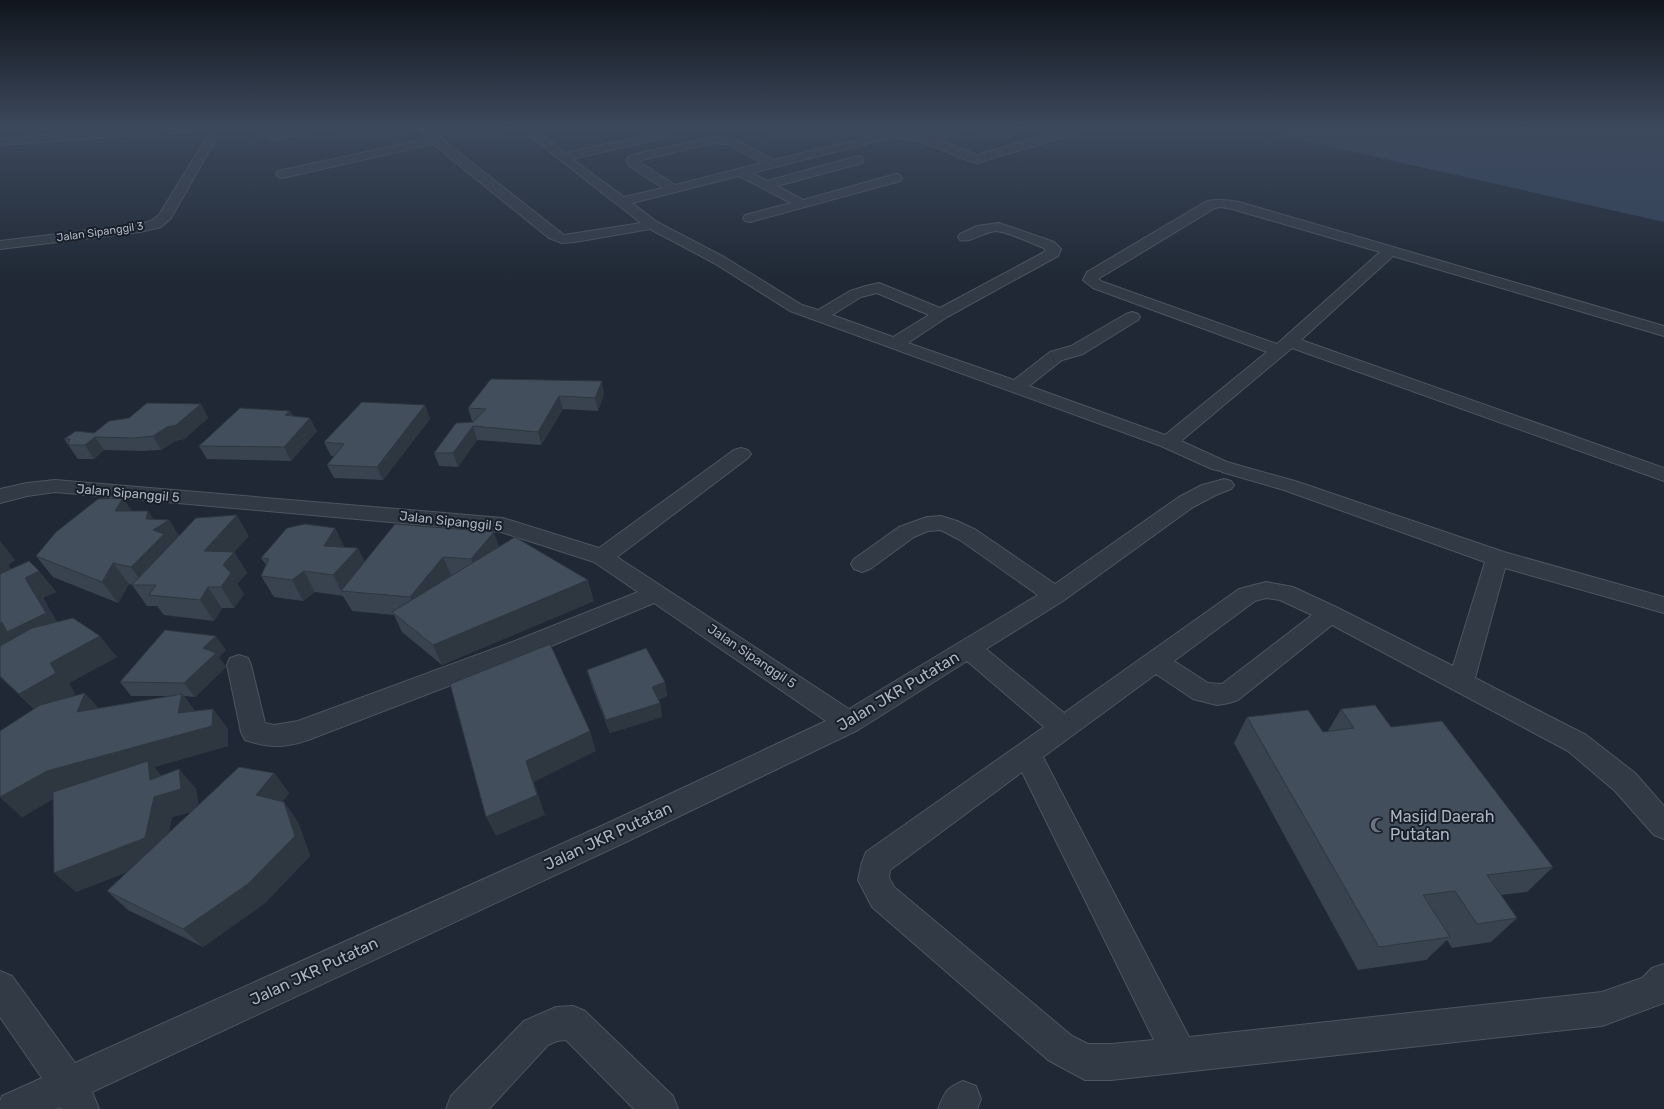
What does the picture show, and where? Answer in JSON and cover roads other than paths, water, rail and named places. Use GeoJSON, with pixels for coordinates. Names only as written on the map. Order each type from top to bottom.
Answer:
{"type":"FeatureCollection","features":[{"type":"Feature","properties":{"kind":"street","name":"Jalan Sipanggil 3"},"geometry":{"type":"LineString","coordinates":[[0,245],[140,228],[156,224],[164,218],[188,178]]}},
{"type":"Feature","properties":{"kind":"street"},"geometry":{"type":"LineString","coordinates":[[483,178],[554,235],[562,239],[652,225]]}},
{"type":"Feature","properties":{"kind":"street"},"geometry":{"type":"LineString","coordinates":[[590,178],[652,225],[719,260],[796,308],[1168,442],[1220,474],[1304,491],[1497,558],[1664,605]]}},
{"type":"Feature","properties":{"kind":"street"},"geometry":{"type":"LineString","coordinates":[[657,178],[673,188]]}},
{"type":"Feature","properties":{"kind":"street"},"geometry":{"type":"LineString","coordinates":[[621,202],[717,178]]}},
{"type":"Feature","properties":{"kind":"street"},"geometry":{"type":"LineString","coordinates":[[752,178],[802,204]]}},
{"type":"Feature","properties":{"kind":"street"},"geometry":{"type":"LineString","coordinates":[[766,185],[793,178]]}},
{"type":"Feature","properties":{"kind":"street"},"geometry":{"type":"LineString","coordinates":[[750,218],[896,178]]}},
{"type":"Feature","properties":{"kind":"street"},"geometry":{"type":"LineString","coordinates":[[1664,331],[1390,250],[1234,205],[1221,203],[1212,204],[1092,275],[1090,280],[1098,285],[1285,346],[1664,475]]}},
{"type":"Feature","properties":{"kind":"street"},"geometry":{"type":"LineString","coordinates":[[894,344],[941,314],[1053,253],[1054,249],[1049,245],[999,227],[982,228],[965,237]]}},
{"type":"Feature","properties":{"kind":"street"},"geometry":{"type":"LineString","coordinates":[[1168,442],[1285,346],[1390,250]]}},
{"type":"Feature","properties":{"kind":"street"},"geometry":{"type":"LineString","coordinates":[[820,316],[861,291],[870,288],[879,288],[941,314]]}},
{"type":"Feature","properties":{"kind":"street"},"geometry":{"type":"LineString","coordinates":[[1016,387],[1056,356],[1077,350],[1132,317]]}},
{"type":"Feature","properties":{"kind":"street"},"geometry":{"type":"LineString","coordinates":[[602,557],[741,454]]}},
{"type":"Feature","properties":{"kind":"street","name":"Jalan JKR Putatan"},"geometry":{"type":"LineString","coordinates":[[15,1109],[74,1097],[618,832],[849,722],[1055,596],[1173,511],[1201,493],[1220,474]]}},
{"type":"Feature","properties":{"kind":"street","name":"Jalan Sipanggil 5"},"geometry":{"type":"LineString","coordinates":[[0,496],[13,492],[56,486],[503,525],[602,557],[849,722]]}},
{"type":"Feature","properties":{"kind":"street"},"geometry":{"type":"LineString","coordinates":[[862,564],[904,534],[919,526],[937,523],[954,527],[968,535],[1055,596]]}},
{"type":"Feature","properties":{"kind":"street"},"geometry":{"type":"LineString","coordinates":[[1461,682],[1497,558]]}},
{"type":"Feature","properties":{"kind":"street"},"geometry":{"type":"LineString","coordinates":[[1664,826],[1626,782],[1577,743],[1330,614],[1285,593],[1266,590],[1247,595],[877,862],[873,880],[883,897],[1060,1048],[1085,1062],[1111,1062],[1180,1055],[1602,1009],[1652,991],[1664,980]]}},
{"type":"Feature","properties":{"kind":"street"},"geometry":{"type":"LineString","coordinates":[[239,665],[254,732],[274,736],[292,733],[489,661],[656,593]]}},
{"type":"Feature","properties":{"kind":"street"},"geometry":{"type":"LineString","coordinates":[[1155,661],[1202,692],[1217,695],[1229,693],[1330,614]]}},
{"type":"Feature","properties":{"kind":"street"},"geometry":{"type":"LineString","coordinates":[[969,649],[1064,728]]}},
{"type":"Feature","properties":{"kind":"street"},"geometry":{"type":"LineString","coordinates":[[1027,754],[1180,1055]]}},
{"type":"Feature","properties":{"kind":"street"},"geometry":{"type":"LineString","coordinates":[[0,988],[74,1097]]}},
{"type":"Feature","properties":{"kind":"street"},"geometry":{"type":"LineString","coordinates":[[464,1109],[536,1033],[556,1024],[573,1023],[660,1109]]}},
{"type":"Feature","properties":{"kind":"water"},"geometry":{"type":"Polygon","coordinates":[[[1468,178],[1664,178],[1664,222],[1468,178]]]}},
{"type":"Feature","properties":{"kind":"place","name":"Masjid Daerah Putatan"},"geometry":{"type":"Point","coordinates":[1378,825]}}]}
